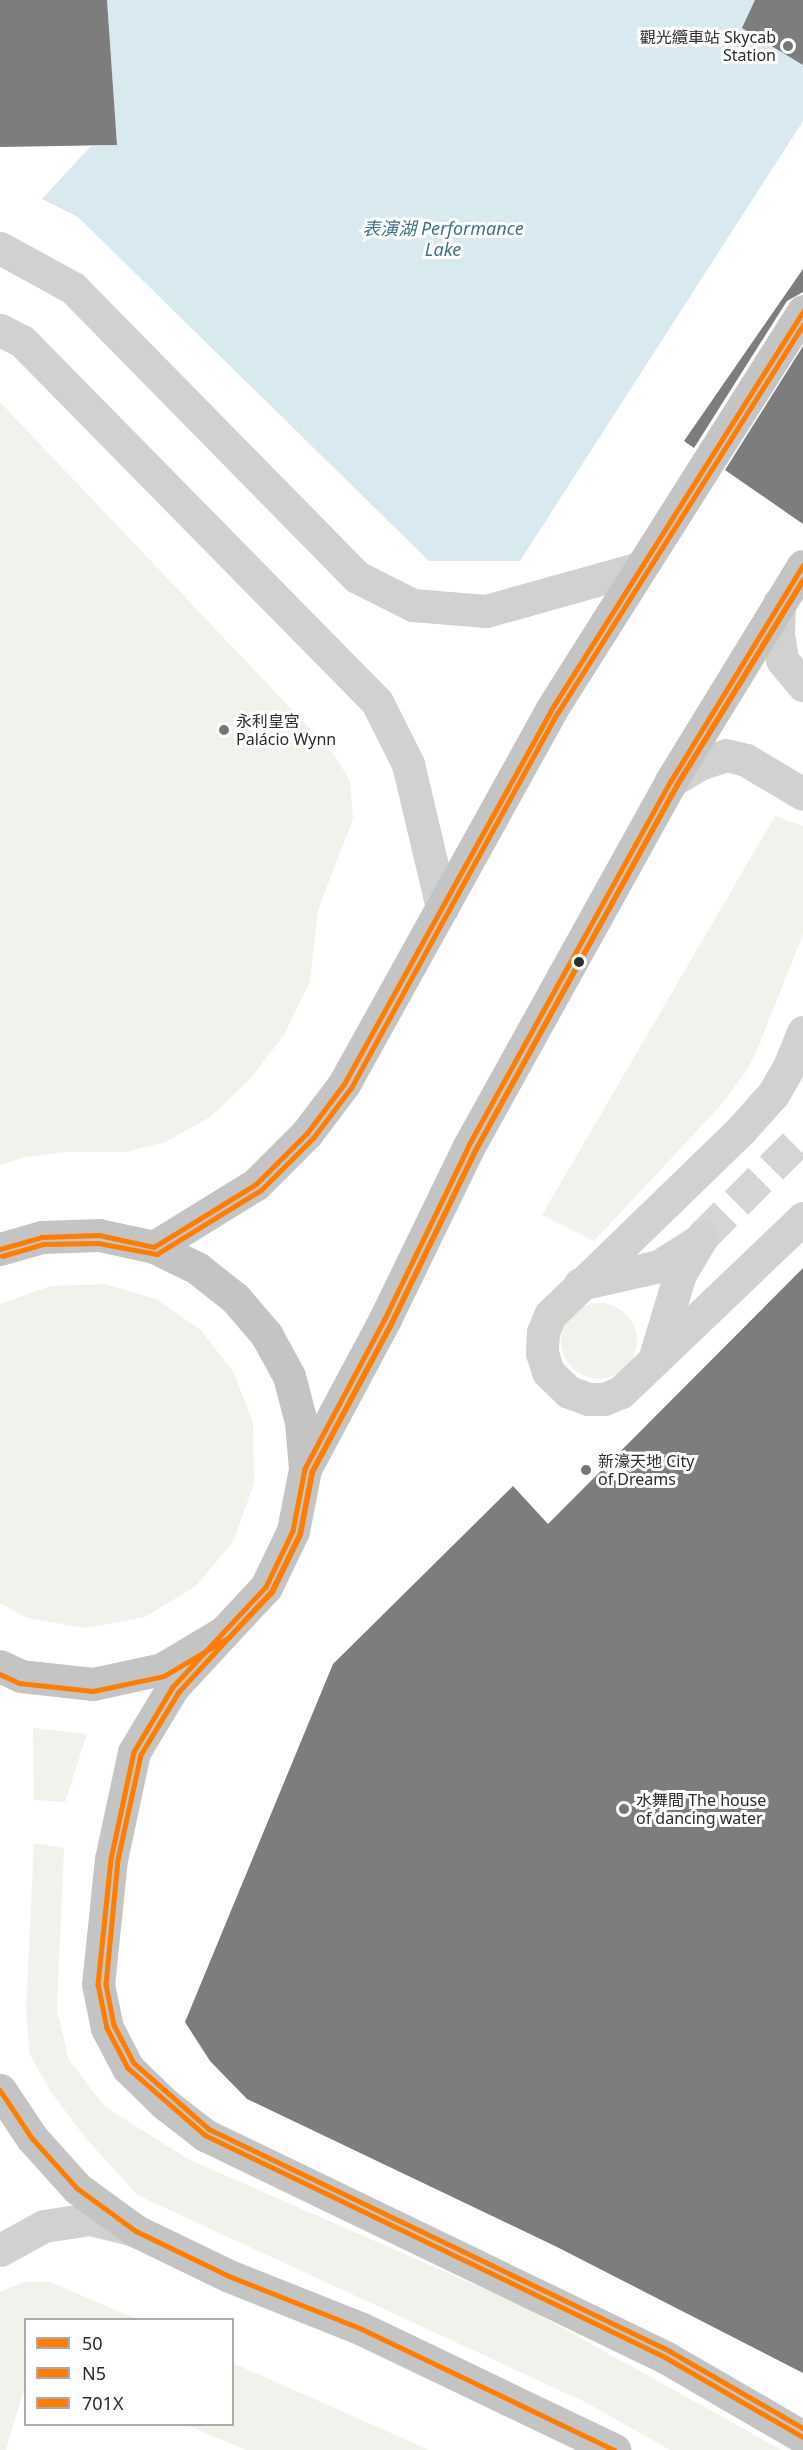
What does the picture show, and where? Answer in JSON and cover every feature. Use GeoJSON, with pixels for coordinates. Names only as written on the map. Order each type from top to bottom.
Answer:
{"type":"FeatureCollection","features":[{"type":"Feature","properties":{"kind":"main road"},"geometry":{"type":"LineString","coordinates":[[154,1247],[256,1184],[307,1133],[344,1084],[551,710],[803,311]]}},
{"type":"Feature","properties":{"kind":"main road"},"geometry":{"type":"LineString","coordinates":[[803,566],[671,781],[469,1146],[385,1319],[305,1469],[289,1540],[266,1587],[173,1687],[134,1752],[111,1859],[98,1984],[107,2028],[128,2068],[165,2104],[205,2135],[665,2357],[803,2437]]}},
{"type":"Feature","properties":{"kind":"main road"},"geometry":{"type":"LineString","coordinates":[[0,1249],[42,1237],[99,1235],[154,1247],[197,1268],[235,1298],[266,1334],[288,1376],[301,1422],[305,1469]]}},
{"type":"Feature","properties":{"kind":"main road"},"geometry":{"type":"LineString","coordinates":[[0,1666],[21,1676],[93,1684],[162,1669],[224,1632]]}},
{"type":"Feature","properties":{"kind":"main road"},"geometry":{"type":"LineString","coordinates":[[0,2090],[32,2138],[77,2188],[136,2231],[229,2276],[363,2329],[615,2450]]}},
{"type":"Feature","properties":{"kind":"lane"},"geometry":{"type":"LineString","coordinates":[[0,248],[73,288],[357,577],[394,596],[413,605],[486,611],[640,568]]}},
{"type":"Feature","properties":{"kind":"lane"},"geometry":{"type":"LineString","coordinates":[[0,330],[22,341],[377,702],[408,764],[441,908]]}},
{"type":"Feature","properties":{"kind":"lane"},"geometry":{"type":"LineString","coordinates":[[779,603],[778,634],[782,660],[803,686]]}},
{"type":"Feature","properties":{"kind":"lane"},"geometry":{"type":"LineString","coordinates":[[671,781],[699,764],[726,755],[746,760],[803,794]]}},
{"type":"Feature","properties":{"kind":"lane"},"geometry":{"type":"LineString","coordinates":[[803,1032],[790,1065],[753,1116],[550,1315],[543,1332],[542,1353],[548,1372],[569,1392],[604,1399],[621,1392],[651,1367],[803,1218]]}},
{"type":"Feature","properties":{"kind":"lane"},"geometry":{"type":"LineString","coordinates":[[580,1284],[659,1266],[681,1255],[702,1237],[680,1274],[651,1367]]}},
{"type":"Feature","properties":{"kind":"lane"},"geometry":{"type":"LineString","coordinates":[[0,2250],[44,2226],[90,2219],[136,2231]]}},
{"type":"Feature","properties":{"kind":"shaded area"},"geometry":{"type":"Polygon","coordinates":[[[0,402],[333,753],[350,781],[353,819],[318,910],[310,981],[284,1035],[251,1078],[210,1117],[165,1142],[126,1152],[66,1152],[25,1157],[0,1165],[0,402]]]}},
{"type":"Feature","properties":{"kind":"shaded area"},"geometry":{"type":"Polygon","coordinates":[[[775,816],[803,826],[803,934],[749,1067],[722,1104],[594,1241],[542,1215],[775,816]]]}},
{"type":"Feature","properties":{"kind":"shaded area"},"geometry":{"type":"Polygon","coordinates":[[[105,1284],[156,1299],[201,1330],[234,1373],[253,1423],[254,1483],[234,1540],[196,1586],[145,1617],[86,1628],[27,1618],[0,1603],[0,1304],[50,1286],[105,1284]]]}},
{"type":"Feature","properties":{"kind":"shaded area"},"geometry":{"type":"Polygon","coordinates":[[[599,1303],[613,1306],[626,1314],[634,1327],[637,1341],[634,1355],[626,1368],[613,1376],[599,1379],[585,1376],[572,1368],[564,1355],[561,1341],[564,1327],[572,1314],[585,1306],[599,1303]]]}},
{"type":"Feature","properties":{"kind":"shaded area"},"geometry":{"type":"Polygon","coordinates":[[[33,1728],[87,1734],[65,1802],[34,1800],[33,1728]]]}},
{"type":"Feature","properties":{"kind":"shaded area"},"geometry":{"type":"Polygon","coordinates":[[[34,1843],[64,1848],[57,2010],[69,2060],[104,2106],[188,2159],[523,2306],[782,2450],[670,2450],[585,2402],[137,2195],[84,2136],[51,2092],[30,2055],[26,2010],[34,1843]]]}},
{"type":"Feature","properties":{"kind":"shaded area"},"geometry":{"type":"Polygon","coordinates":[[[24,2282],[51,2282],[134,2318],[24,2318],[24,2388],[6,2450],[0,2450],[0,2292],[24,2282]]]}},
{"type":"Feature","properties":{"kind":"shaded area"},"geometry":{"type":"Polygon","coordinates":[[[234,2363],[429,2450],[246,2450],[189,2426],[234,2426],[234,2363]]]}},
{"type":"Feature","properties":{"kind":"water","name":"表演湖 Performance Lake"},"geometry":{"type":"Polygon","coordinates":[[[107,0],[803,0],[803,121],[520,561],[429,561],[78,217],[42,199],[90,147],[117,144],[107,0]]]}},
{"type":"Feature","properties":{"kind":"building"},"geometry":{"type":"Polygon","coordinates":[[[0,0],[107,0],[117,145],[0,147],[0,0]]]}},
{"type":"Feature","properties":{"kind":"building","name":"觀光纜車站 Skycab Station"},"geometry":{"type":"Polygon","coordinates":[[[755,0],[803,0],[803,65],[742,28],[755,0]]]}},
{"type":"Feature","properties":{"kind":"building"},"geometry":{"type":"Polygon","coordinates":[[[803,269],[803,292],[787,301],[694,448],[684,441],[803,269]]]}},
{"type":"Feature","properties":{"kind":"building"},"geometry":{"type":"Polygon","coordinates":[[[803,346],[803,524],[725,470],[803,346]]]}},
{"type":"Feature","properties":{"kind":"building","name":"新濠天地 City of Dreams"},"geometry":{"type":"Polygon","coordinates":[[[803,1268],[803,2373],[557,2247],[247,2099],[210,2061],[185,2022],[333,1664],[513,1486],[548,1524],[803,1268]]]}},
{"type":"Feature","properties":{"kind":"tunnel"},"geometry":{"type":"LineString","coordinates":[[702,1237],[803,1136]]}},
{"type":"Feature","properties":{"kind":"transit line","name":"50"},"geometry":{"type":"LineString","coordinates":[[0,1249],[42,1237],[99,1235],[154,1247],[256,1184],[307,1133],[344,1084],[551,710],[803,311]]}},
{"type":"Feature","properties":{"kind":"transit line","name":"N5"},"geometry":{"type":"LineString","coordinates":[[2,1256],[43,1244],[98,1243],[157,1254],[261,1190],[313,1138],[351,1088],[557,714],[803,325]]}},
{"type":"Feature","properties":{"kind":"transit line","name":"50"},"geometry":{"type":"LineString","coordinates":[[803,566],[671,781],[469,1146],[385,1319],[305,1469],[293,1531],[266,1587],[173,1687],[134,1752],[111,1859],[98,1984],[107,2028],[128,2068],[205,2135],[665,2357],[803,2437]]}},
{"type":"Feature","properties":{"kind":"transit line","name":"N5"},"geometry":{"type":"LineString","coordinates":[[0,1674],[19,1683],[93,1691],[164,1676],[228,1638],[272,1592],[300,1534],[312,1472],[392,1322],[476,1149],[677,785],[803,580]]}},
{"type":"Feature","properties":{"kind":"transit line","name":"701X"},"geometry":{"type":"LineString","coordinates":[[803,580],[677,785],[476,1149],[392,1322],[312,1472],[300,1534],[272,1591],[179,1692],[141,1755],[118,1860],[106,1984],[114,2025],[134,2063],[209,2129],[668,2350],[803,2428]]}},
{"type":"Feature","properties":{"kind":"transit line","name":"50"},"geometry":{"type":"LineString","coordinates":[[0,2090],[32,2138],[77,2188],[136,2231],[229,2276],[362,2329],[615,2450]]}},
{"type":"Feature","properties":{"kind":"place","name":"觀光纜車站 Skycab Station"},"geometry":{"type":"Point","coordinates":[788,46]}},
{"type":"Feature","properties":{"kind":"place","name":"永利皇宮 Palácio Wynn"},"geometry":{"type":"Point","coordinates":[224,730]}},
{"type":"Feature","properties":{"kind":"place","name":"新濠天地 City of Dreams"},"geometry":{"type":"Point","coordinates":[586,1470]}},
{"type":"Feature","properties":{"kind":"place","name":"水舞間 The house of dancing water"},"geometry":{"type":"Point","coordinates":[624,1809]}}]}
